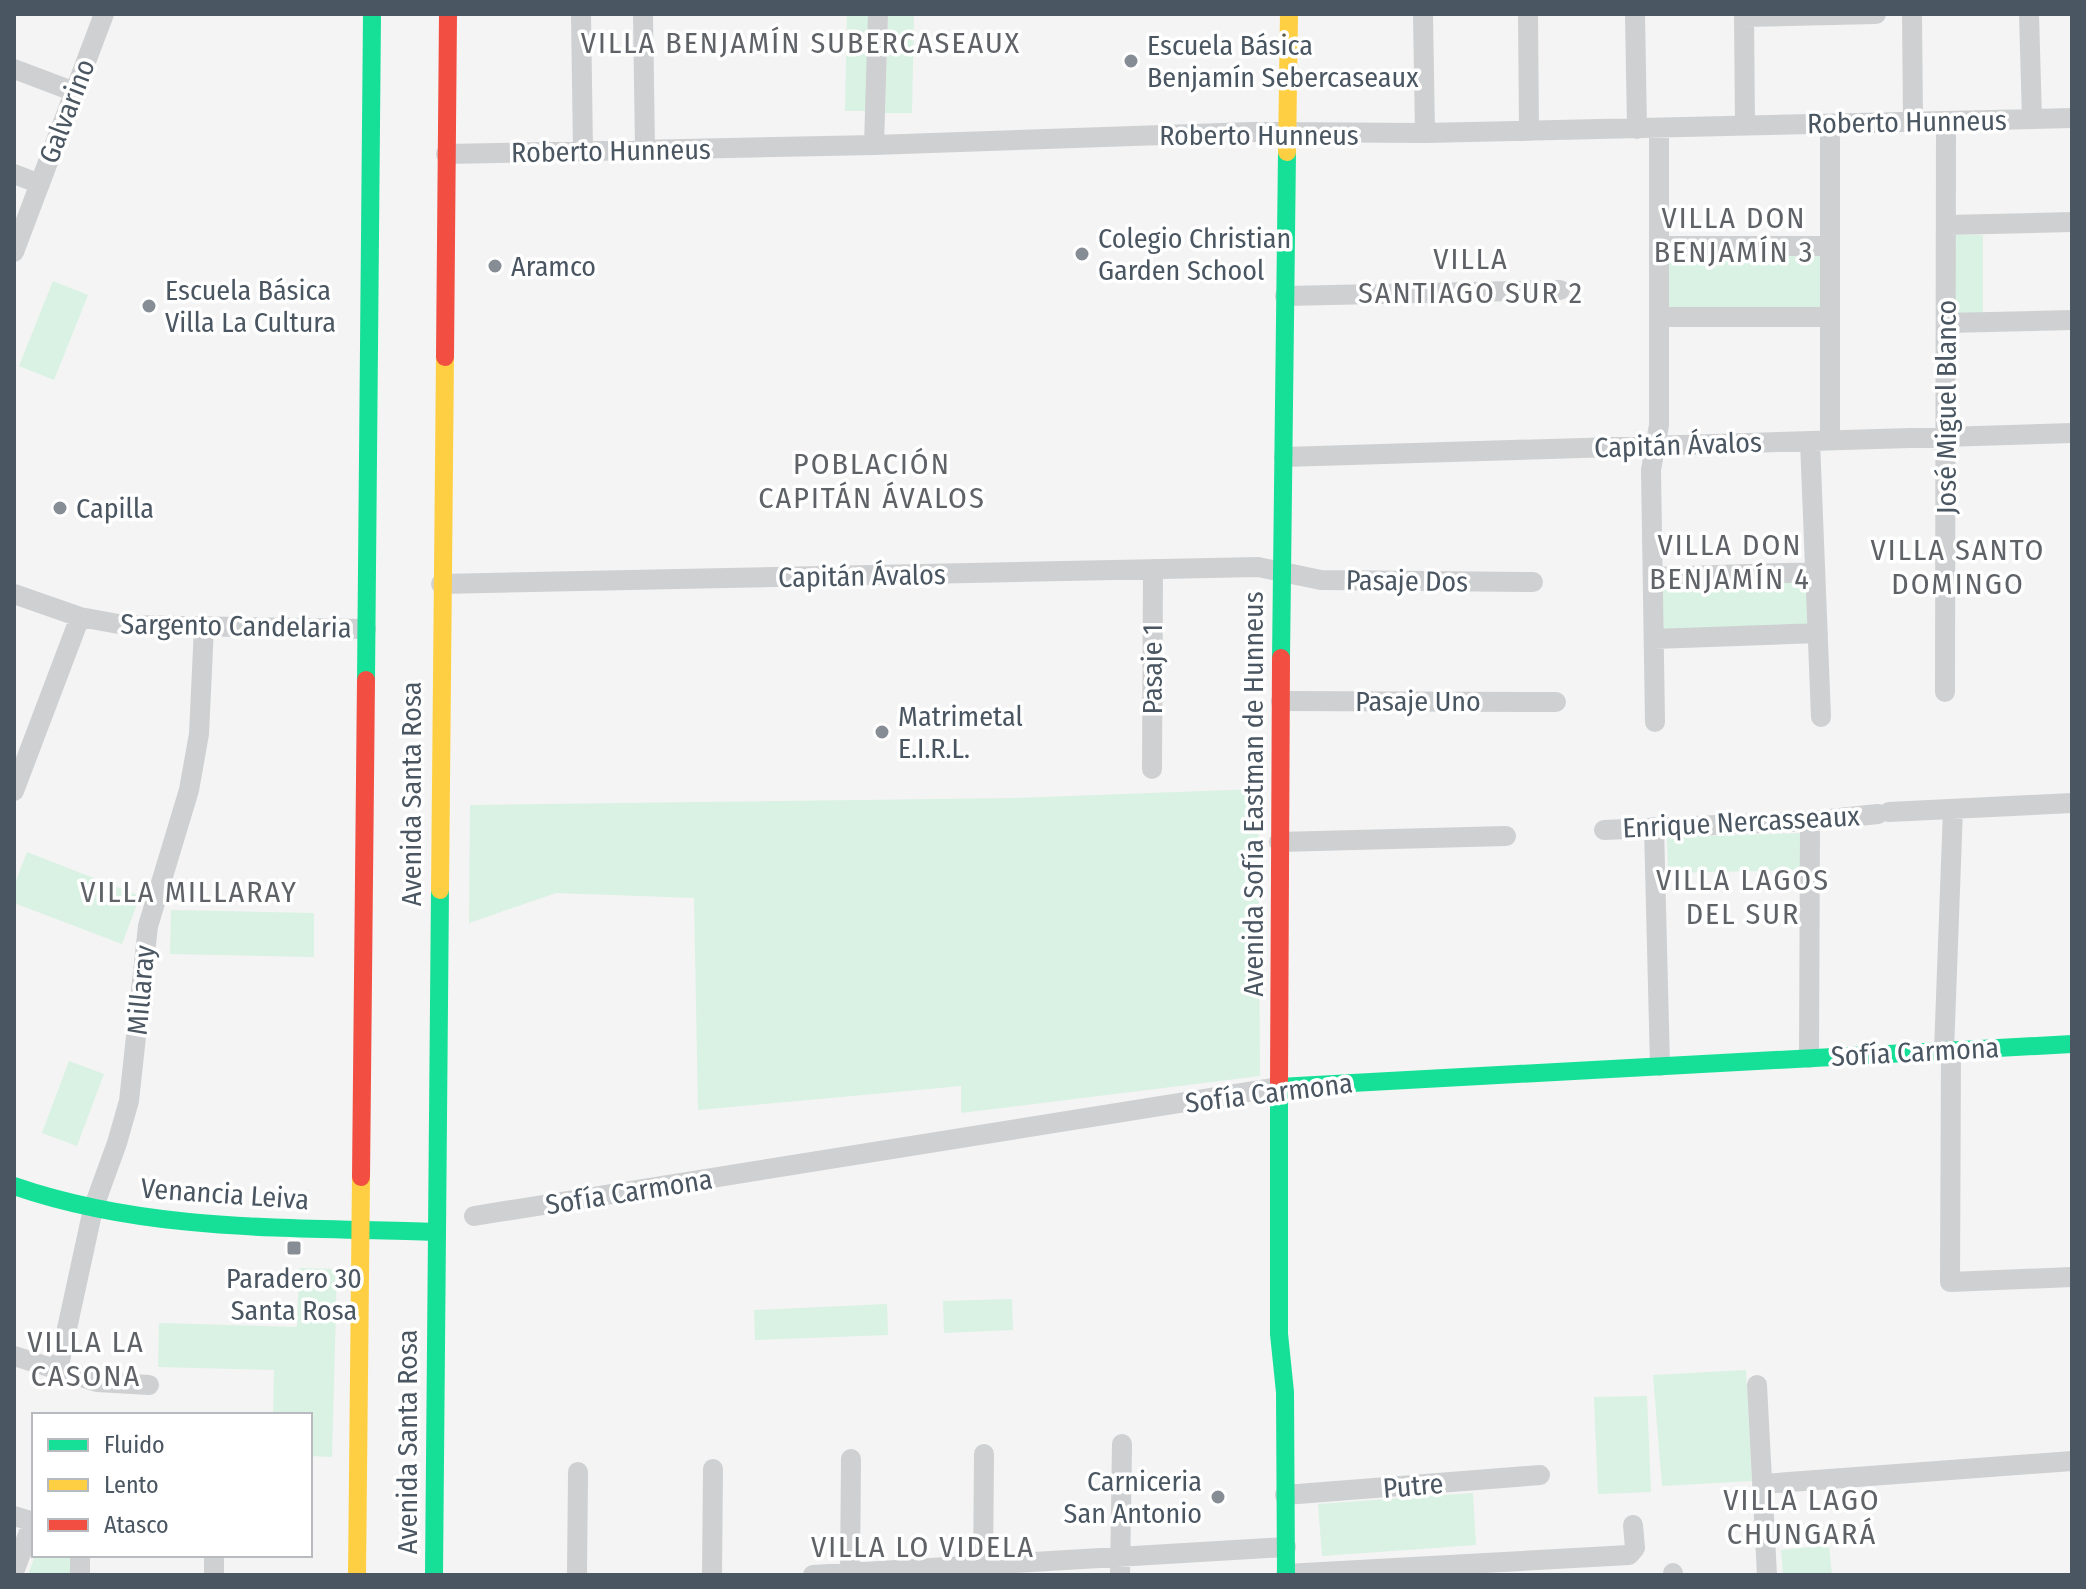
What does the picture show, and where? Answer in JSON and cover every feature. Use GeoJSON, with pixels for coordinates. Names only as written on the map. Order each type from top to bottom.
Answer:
{"type":"FeatureCollection","features":[{"type":"Feature","properties":{"kind":"main road","name":"Avenida Santa Rosa"},"geometry":{"type":"LineString","coordinates":[[357,1575],[372,14]]}},
{"type":"Feature","properties":{"kind":"main road","name":"Avenida Santa Rosa"},"geometry":{"type":"LineString","coordinates":[[434,1575],[448,14]]}},
{"type":"Feature","properties":{"kind":"main road","name":"Avenida Sofía Eastman de Hunneus"},"geometry":{"type":"LineString","coordinates":[[1286,1575],[1285,1392],[1279,1334],[1279,842],[1289,14]]}},
{"type":"Feature","properties":{"kind":"main road","name":"Sofía Carmona"},"geometry":{"type":"LineString","coordinates":[[1279,1087],[2072,1044]]}},
{"type":"Feature","properties":{"kind":"main road","name":"Venancia Leiva"},"geometry":{"type":"LineString","coordinates":[[14,1186],[93,1209],[191,1224],[436,1232]]}},
{"type":"Feature","properties":{"kind":"street","name":"Galvarino"},"geometry":{"type":"LineString","coordinates":[[14,252],[104,14]]}},
{"type":"Feature","properties":{"kind":"street"},"geometry":{"type":"LineString","coordinates":[[643,14],[645,150]]}},
{"type":"Feature","properties":{"kind":"street"},"geometry":{"type":"LineString","coordinates":[[874,145],[878,14]]}},
{"type":"Feature","properties":{"kind":"street"},"geometry":{"type":"LineString","coordinates":[[1423,14],[1425,133]]}},
{"type":"Feature","properties":{"kind":"street"},"geometry":{"type":"LineString","coordinates":[[1528,14],[1529,131]]}},
{"type":"Feature","properties":{"kind":"street"},"geometry":{"type":"LineString","coordinates":[[1635,14],[1637,129]]}},
{"type":"Feature","properties":{"kind":"street"},"geometry":{"type":"LineString","coordinates":[[1745,126],[1744,15],[1876,14]]}},
{"type":"Feature","properties":{"kind":"street"},"geometry":{"type":"LineString","coordinates":[[1912,14],[1913,122]]}},
{"type":"Feature","properties":{"kind":"street"},"geometry":{"type":"LineString","coordinates":[[2029,14],[2032,119]]}},
{"type":"Feature","properties":{"kind":"street"},"geometry":{"type":"LineString","coordinates":[[581,21],[583,151]]}},
{"type":"Feature","properties":{"kind":"street"},"geometry":{"type":"LineString","coordinates":[[14,69],[75,92]]}},
{"type":"Feature","properties":{"kind":"street","name":"Roberto Hunneus"},"geometry":{"type":"LineString","coordinates":[[446,154],[874,145],[1251,132],[1425,133],[2072,118]]}},
{"type":"Feature","properties":{"kind":"street","name":"José Miguel Blanco"},"geometry":{"type":"LineString","coordinates":[[1945,692],[1946,121]]}},
{"type":"Feature","properties":{"kind":"street"},"geometry":{"type":"LineString","coordinates":[[1821,717],[1815,572],[1820,441],[1830,317],[1830,124]]}},
{"type":"Feature","properties":{"kind":"street"},"geometry":{"type":"LineString","coordinates":[[1655,722],[1651,470],[1659,425],[1659,128]]}},
{"type":"Feature","properties":{"kind":"street"},"geometry":{"type":"LineString","coordinates":[[14,174],[40,184]]}},
{"type":"Feature","properties":{"kind":"street"},"geometry":{"type":"LineString","coordinates":[[1946,225],[2072,222]]}},
{"type":"Feature","properties":{"kind":"street"},"geometry":{"type":"LineString","coordinates":[[1660,246],[1830,246]]}},
{"type":"Feature","properties":{"kind":"street"},"geometry":{"type":"LineString","coordinates":[[1285,296],[1560,290]]}},
{"type":"Feature","properties":{"kind":"street"},"geometry":{"type":"LineString","coordinates":[[1659,317],[1830,317]]}},
{"type":"Feature","properties":{"kind":"street"},"geometry":{"type":"LineString","coordinates":[[1946,323],[2072,320]]}},
{"type":"Feature","properties":{"kind":"street","name":"Capitán Ávalos"},"geometry":{"type":"LineString","coordinates":[[1284,457],[2072,433]]}},
{"type":"Feature","properties":{"kind":"street","name":"Capitán Ávalos"},"geometry":{"type":"LineString","coordinates":[[441,584],[1258,567],[1282,571]]}},
{"type":"Feature","properties":{"kind":"street","name":"Pasaje 1"},"geometry":{"type":"LineString","coordinates":[[1152,769],[1153,569]]}},
{"type":"Feature","properties":{"kind":"street","name":"Pasaje Dos"},"geometry":{"type":"LineString","coordinates":[[1282,571],[1321,580],[1533,582]]}},
{"type":"Feature","properties":{"kind":"street"},"geometry":{"type":"LineString","coordinates":[[1653,577],[1815,572]]}},
{"type":"Feature","properties":{"kind":"street","name":"Sargento Candelaria"},"geometry":{"type":"LineString","coordinates":[[14,594],[80,617],[124,625],[366,629]]}},
{"type":"Feature","properties":{"kind":"street"},"geometry":{"type":"LineString","coordinates":[[14,791],[80,617]]}},
{"type":"Feature","properties":{"kind":"street","name":"Millaray"},"geometry":{"type":"LineString","coordinates":[[58,1370],[93,1209],[115,1152],[129,1101],[148,926],[195,763],[202,705],[204,627]]}},
{"type":"Feature","properties":{"kind":"street"},"geometry":{"type":"LineString","coordinates":[[1654,639],[1818,633]]}},
{"type":"Feature","properties":{"kind":"street","name":"Pasaje Uno"},"geometry":{"type":"LineString","coordinates":[[1281,701],[1556,702]]}},
{"type":"Feature","properties":{"kind":"street","name":"Enrique Nercasseaux"},"geometry":{"type":"LineString","coordinates":[[1604,830],[1810,821],[1883,813],[2072,803]]}},
{"type":"Feature","properties":{"kind":"street"},"geometry":{"type":"LineString","coordinates":[[1953,809],[1947,1051],[1950,1282],[2072,1277]]}},
{"type":"Feature","properties":{"kind":"street"},"geometry":{"type":"LineString","coordinates":[[1809,1058],[1810,821]]}},
{"type":"Feature","properties":{"kind":"street"},"geometry":{"type":"LineString","coordinates":[[1654,827],[1660,1066]]}},
{"type":"Feature","properties":{"kind":"street"},"geometry":{"type":"LineString","coordinates":[[1279,842],[1506,836]]}},
{"type":"Feature","properties":{"kind":"street","name":"Sofía Carmona"},"geometry":{"type":"LineString","coordinates":[[474,1216],[1279,1087]]}},
{"type":"Feature","properties":{"kind":"street"},"geometry":{"type":"LineString","coordinates":[[14,1356],[97,1382],[149,1385]]}},
{"type":"Feature","properties":{"kind":"street"},"geometry":{"type":"LineString","coordinates":[[1757,1385],[1767,1575]]}},
{"type":"Feature","properties":{"kind":"street"},"geometry":{"type":"LineString","coordinates":[[1120,1566],[1122,1444]]}},
{"type":"Feature","properties":{"kind":"street"},"geometry":{"type":"LineString","coordinates":[[983,1570],[984,1454]]}},
{"type":"Feature","properties":{"kind":"street"},"geometry":{"type":"LineString","coordinates":[[850,1574],[851,1459]]}},
{"type":"Feature","properties":{"kind":"street"},"geometry":{"type":"LineString","coordinates":[[1763,1484],[2072,1461]]}},
{"type":"Feature","properties":{"kind":"street"},"geometry":{"type":"LineString","coordinates":[[712,1575],[713,1469]]}},
{"type":"Feature","properties":{"kind":"street"},"geometry":{"type":"LineString","coordinates":[[577,1575],[578,1472]]}},
{"type":"Feature","properties":{"kind":"street","name":"Putre"},"geometry":{"type":"LineString","coordinates":[[1285,1495],[1540,1475]]}},
{"type":"Feature","properties":{"kind":"street"},"geometry":{"type":"LineString","coordinates":[[1286,1575],[1581,1566],[1633,1553],[1633,1525]]}},
{"type":"Feature","properties":{"kind":"street"},"geometry":{"type":"LineString","coordinates":[[14,1572],[32,1527]]}},
{"type":"Feature","properties":{"kind":"street"},"geometry":{"type":"LineString","coordinates":[[813,1575],[1120,1566],[1286,1547]]}},
{"type":"Feature","properties":{"kind":"green space"},"geometry":{"type":"Polygon","coordinates":[[[847,14],[871,14],[868,111],[845,111],[847,14]]]}},
{"type":"Feature","properties":{"kind":"green space"},"geometry":{"type":"Polygon","coordinates":[[[888,14],[914,14],[912,113],[885,113],[888,14]]]}},
{"type":"Feature","properties":{"kind":"green space"},"geometry":{"type":"Polygon","coordinates":[[[1950,235],[1983,235],[1983,316],[1950,316],[1950,235]]]}},
{"type":"Feature","properties":{"kind":"green space"},"geometry":{"type":"Polygon","coordinates":[[[1667,254],[1820,254],[1820,312],[1668,313],[1667,254]]]}},
{"type":"Feature","properties":{"kind":"green space"},"geometry":{"type":"Polygon","coordinates":[[[53,281],[88,295],[54,380],[19,366],[53,281]]]}},
{"type":"Feature","properties":{"kind":"green space"},"geometry":{"type":"Polygon","coordinates":[[[1810,578],[1812,628],[1662,635],[1662,585],[1810,578]]]}},
{"type":"Feature","properties":{"kind":"green space"},"geometry":{"type":"Polygon","coordinates":[[[1258,789],[1260,1076],[961,1113],[961,1086],[698,1110],[694,898],[556,893],[469,923],[470,805],[1014,798],[1258,789]]]}},
{"type":"Feature","properties":{"kind":"green space"},"geometry":{"type":"Polygon","coordinates":[[[1804,833],[1805,870],[1668,873],[1667,837],[1804,833]]]}},
{"type":"Feature","properties":{"kind":"green space"},"geometry":{"type":"Polygon","coordinates":[[[27,852],[140,896],[122,944],[14,903],[14,886],[27,852]]]}},
{"type":"Feature","properties":{"kind":"green space"},"geometry":{"type":"Polygon","coordinates":[[[171,910],[314,913],[314,957],[170,954],[171,910]]]}},
{"type":"Feature","properties":{"kind":"green space"},"geometry":{"type":"Polygon","coordinates":[[[69,1061],[104,1074],[77,1146],[42,1133],[69,1061]]]}},
{"type":"Feature","properties":{"kind":"green space"},"geometry":{"type":"Polygon","coordinates":[[[299,1268],[337,1269],[332,1457],[312,1456],[312,1413],[273,1413],[274,1370],[158,1367],[159,1323],[297,1327],[299,1268]]]}},
{"type":"Feature","properties":{"kind":"green space"},"geometry":{"type":"Polygon","coordinates":[[[1012,1299],[1013,1330],[944,1333],[943,1301],[1012,1299]]]}},
{"type":"Feature","properties":{"kind":"green space"},"geometry":{"type":"Polygon","coordinates":[[[887,1304],[888,1335],[755,1340],[754,1310],[887,1304]]]}},
{"type":"Feature","properties":{"kind":"green space"},"geometry":{"type":"Polygon","coordinates":[[[1746,1370],[1752,1481],[1662,1486],[1653,1375],[1746,1370]]]}},
{"type":"Feature","properties":{"kind":"green space"},"geometry":{"type":"Polygon","coordinates":[[[1647,1396],[1651,1492],[1598,1494],[1594,1397],[1647,1396]]]}},
{"type":"Feature","properties":{"kind":"green space"},"geometry":{"type":"Polygon","coordinates":[[[1473,1493],[1476,1545],[1322,1556],[1318,1504],[1473,1493]]]}},
{"type":"Feature","properties":{"kind":"green space"},"geometry":{"type":"Polygon","coordinates":[[[1829,1545],[1832,1575],[1783,1575],[1781,1550],[1829,1545]]]}},
{"type":"Feature","properties":{"kind":"green space"},"geometry":{"type":"Polygon","coordinates":[[[34,1557],[71,1557],[70,1575],[28,1575],[34,1557]]]}},
{"type":"Feature","properties":{"kind":"traffic: fast"},"geometry":{"type":"LineString","coordinates":[[366,680],[372,14]]}},
{"type":"Feature","properties":{"kind":"traffic: fast"},"geometry":{"type":"LineString","coordinates":[[1281,658],[1287,152]]}},
{"type":"Feature","properties":{"kind":"traffic: fast"},"geometry":{"type":"LineString","coordinates":[[434,1575],[440,890]]}},
{"type":"Feature","properties":{"kind":"traffic: fast"},"geometry":{"type":"LineString","coordinates":[[1279,1087],[2072,1044]]}},
{"type":"Feature","properties":{"kind":"traffic: fast"},"geometry":{"type":"LineString","coordinates":[[1279,1085],[1279,1334],[1285,1392],[1286,1575]]}},
{"type":"Feature","properties":{"kind":"traffic: fast"},"geometry":{"type":"LineString","coordinates":[[14,1186],[65,1201],[170,1220],[276,1228],[436,1232]]}},
{"type":"Feature","properties":{"kind":"traffic: slow"},"geometry":{"type":"LineString","coordinates":[[1287,152],[1289,14]]}},
{"type":"Feature","properties":{"kind":"traffic: slow"},"geometry":{"type":"LineString","coordinates":[[440,890],[445,357]]}},
{"type":"Feature","properties":{"kind":"traffic: slow"},"geometry":{"type":"LineString","coordinates":[[357,1575],[361,1177]]}},
{"type":"Feature","properties":{"kind":"traffic: jam"},"geometry":{"type":"LineString","coordinates":[[445,357],[448,14]]}},
{"type":"Feature","properties":{"kind":"traffic: jam"},"geometry":{"type":"LineString","coordinates":[[1279,1085],[1281,658]]}},
{"type":"Feature","properties":{"kind":"traffic: jam"},"geometry":{"type":"LineString","coordinates":[[361,1177],[366,680]]}},
{"type":"Feature","properties":{"kind":"place","name":"Escuela Básica Benjamín Sebercaseaux"},"geometry":{"type":"Point","coordinates":[1131,61]}},
{"type":"Feature","properties":{"kind":"place","name":"Colegio Christian Garden School"},"geometry":{"type":"Point","coordinates":[1082,254]}},
{"type":"Feature","properties":{"kind":"place","name":"Aramco"},"geometry":{"type":"Point","coordinates":[495,266]}},
{"type":"Feature","properties":{"kind":"place","name":"Escuela Básica Villa La Cultura"},"geometry":{"type":"Point","coordinates":[149,306]}},
{"type":"Feature","properties":{"kind":"place","name":"Capilla"},"geometry":{"type":"Point","coordinates":[60,508]}},
{"type":"Feature","properties":{"kind":"place","name":"Matrimetal E.I.R.L."},"geometry":{"type":"Point","coordinates":[882,732]}},
{"type":"Feature","properties":{"kind":"place","name":"Paradero 30 Santa Rosa"},"geometry":{"type":"Point","coordinates":[294,1248]}},
{"type":"Feature","properties":{"kind":"place","name":"Carniceria San Antonio"},"geometry":{"type":"Point","coordinates":[1218,1497]}},
{"type":"Feature","properties":{"kind":"district","name":"VILLA BENJAMÍN SUBERCASEAUX"},"geometry":{"type":"Point","coordinates":[801,43]}},
{"type":"Feature","properties":{"kind":"district","name":"VILLA DON BENJAMÍN 3"},"geometry":{"type":"Point","coordinates":[1734,235]}},
{"type":"Feature","properties":{"kind":"district","name":"VILLA SANTIAGO SUR 2"},"geometry":{"type":"Point","coordinates":[1471,276]}},
{"type":"Feature","properties":{"kind":"district","name":"POBLACIÓN CAPITÁN ÁVALOS"},"geometry":{"type":"Point","coordinates":[872,481]}},
{"type":"Feature","properties":{"kind":"district","name":"VILLA DON BENJAMÍN 4"},"geometry":{"type":"Point","coordinates":[1730,562]}},
{"type":"Feature","properties":{"kind":"district","name":"VILLA SANTO DOMINGO"},"geometry":{"type":"Point","coordinates":[1958,567]}},
{"type":"Feature","properties":{"kind":"district","name":"VILLA MILLARAY"},"geometry":{"type":"Point","coordinates":[189,892]}},
{"type":"Feature","properties":{"kind":"district","name":"VILLA LAGOS DEL SUR"},"geometry":{"type":"Point","coordinates":[1743,897]}},
{"type":"Feature","properties":{"kind":"district","name":"VILLA LA CASONA"},"geometry":{"type":"Point","coordinates":[86,1359]}},
{"type":"Feature","properties":{"kind":"district","name":"VILLA LAGO CHUNGARÁ"},"geometry":{"type":"Point","coordinates":[1802,1517]}},
{"type":"Feature","properties":{"kind":"district","name":"VILLA LO VIDELA"},"geometry":{"type":"Point","coordinates":[923,1547]}}]}
